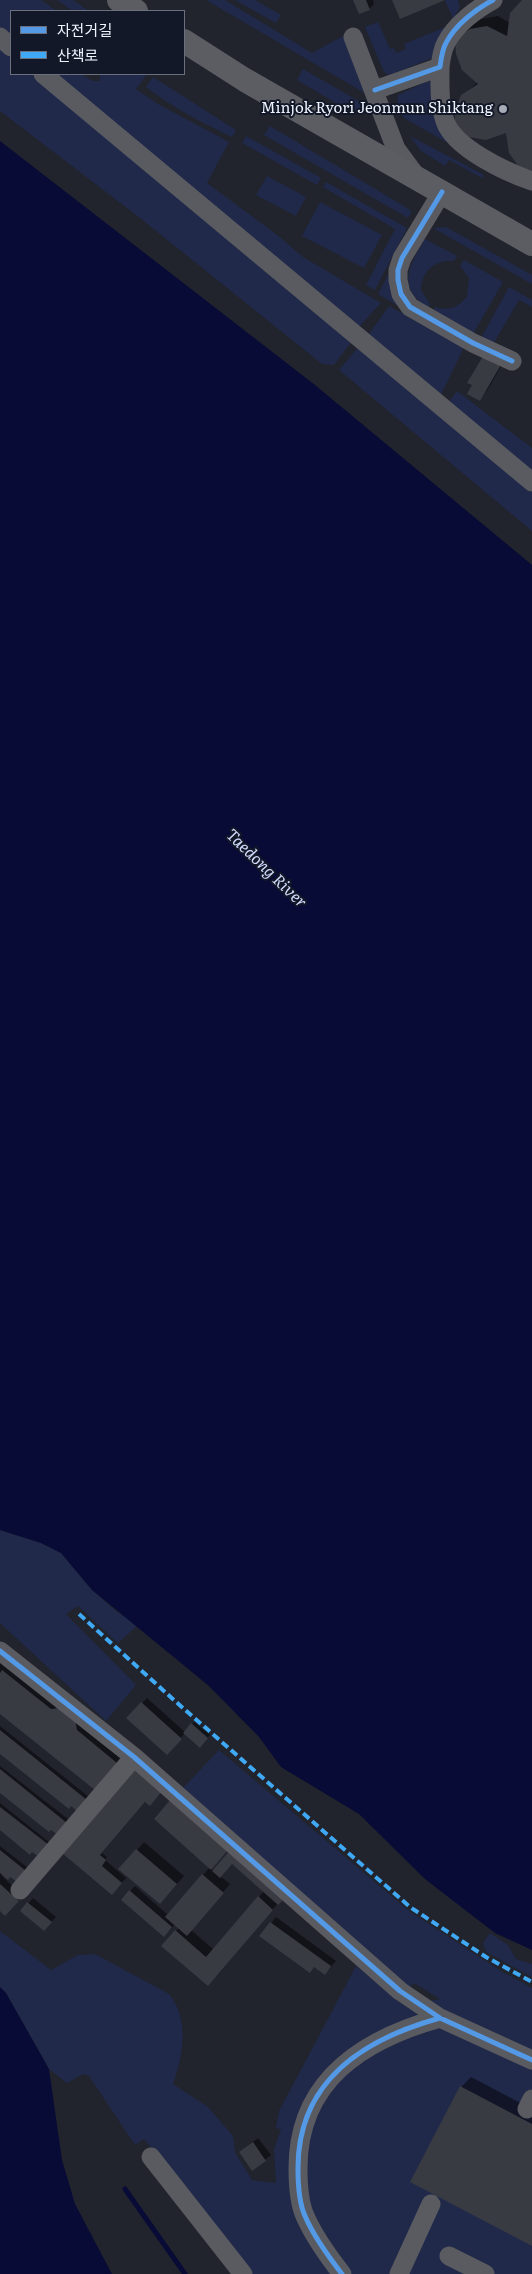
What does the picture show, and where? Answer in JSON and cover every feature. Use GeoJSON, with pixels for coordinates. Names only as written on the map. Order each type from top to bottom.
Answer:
{"type":"FeatureCollection","features":[{"type":"Feature","properties":{"kind":"main road"},"geometry":{"type":"LineString","coordinates":[[119,0],[134,10]]}},
{"type":"Feature","properties":{"kind":"main road"},"geometry":{"type":"LineString","coordinates":[[185,42],[245,80],[532,244]]}},
{"type":"Feature","properties":{"kind":"street"},"geometry":{"type":"LineString","coordinates":[[493,0],[484,5],[453,31],[445,45],[440,67],[441,106],[445,122],[452,136],[494,164],[532,181]]}},
{"type":"Feature","properties":{"kind":"street"},"geometry":{"type":"LineString","coordinates":[[0,37],[10,46]]}},
{"type":"Feature","properties":{"kind":"street"},"geometry":{"type":"LineString","coordinates":[[353,37],[375,90],[396,149],[416,177]]}},
{"type":"Feature","properties":{"kind":"street"},"geometry":{"type":"LineString","coordinates":[[375,90],[440,67]]}},
{"type":"Feature","properties":{"kind":"street"},"geometry":{"type":"LineString","coordinates":[[44,75],[532,482]]}},
{"type":"Feature","properties":{"kind":"street"},"geometry":{"type":"LineString","coordinates":[[442,192],[413,239],[398,270],[401,294],[410,307],[418,312],[473,343],[512,361]]}},
{"type":"Feature","properties":{"kind":"street"},"geometry":{"type":"LineString","coordinates":[[0,1651],[134,1757],[346,1946],[400,1991],[440,2018],[532,2060]]}},
{"type":"Feature","properties":{"kind":"street"},"geometry":{"type":"LineString","coordinates":[[20,1890],[134,1757]]}},
{"type":"Feature","properties":{"kind":"street"},"geometry":{"type":"LineString","coordinates":[[342,2274],[325,2252],[304,2215],[298,2175],[298,2149],[304,2122],[320,2091],[338,2068],[369,2046],[409,2027],[440,2018]]}},
{"type":"Feature","properties":{"kind":"street"},"geometry":{"type":"LineString","coordinates":[[151,2157],[243,2274]]}},
{"type":"Feature","properties":{"kind":"street"},"geometry":{"type":"LineString","coordinates":[[399,2274],[431,2204]]}},
{"type":"Feature","properties":{"kind":"street"},"geometry":{"type":"LineString","coordinates":[[449,2256],[485,2274]]}},
{"type":"Feature","properties":{"kind":"shaded area"},"geometry":{"type":"Polygon","coordinates":[[[0,0],[41,0],[56,10],[10,10],[10,38],[0,29],[0,0]]]}},
{"type":"Feature","properties":{"kind":"shaded area"},"geometry":{"type":"Polygon","coordinates":[[[57,0],[73,0],[88,10],[72,10],[57,0]]]}},
{"type":"Feature","properties":{"kind":"shaded area"},"geometry":{"type":"Polygon","coordinates":[[[206,0],[225,0],[312,53],[343,36],[368,95],[206,0]]]}},
{"type":"Feature","properties":{"kind":"shaded area"},"geometry":{"type":"Polygon","coordinates":[[[235,0],[255,0],[281,15],[276,23],[235,0]]]}},
{"type":"Feature","properties":{"kind":"shaded area"},"geometry":{"type":"Polygon","coordinates":[[[445,0],[458,0],[460,7],[453,19],[445,0]]]}},
{"type":"Feature","properties":{"kind":"shaded area"},"geometry":{"type":"Polygon","coordinates":[[[378,22],[390,49],[394,48],[396,53],[406,49],[404,44],[448,26],[437,56],[390,75],[384,72],[365,27],[378,22]]]}},
{"type":"Feature","properties":{"kind":"shaded area"},"geometry":{"type":"Polygon","coordinates":[[[0,47],[10,56],[10,75],[32,75],[352,341],[334,365],[322,364],[140,218],[0,111],[0,47]]]}},
{"type":"Feature","properties":{"kind":"shaded area"},"geometry":{"type":"Polygon","coordinates":[[[303,69],[364,104],[361,108],[351,112],[297,80],[303,69]]]}},
{"type":"Feature","properties":{"kind":"shaded area"},"geometry":{"type":"Polygon","coordinates":[[[54,75],[83,75],[93,81],[100,81],[100,75],[146,75],[136,89],[158,104],[229,142],[207,183],[276,234],[303,257],[381,303],[357,329],[54,75]]]}},
{"type":"Feature","properties":{"kind":"shaded area"},"geometry":{"type":"Polygon","coordinates":[[[153,77],[236,130],[232,137],[198,120],[156,95],[146,87],[153,77]]]}},
{"type":"Feature","properties":{"kind":"shaded area"},"geometry":{"type":"Polygon","coordinates":[[[426,82],[431,82],[434,94],[487,165],[404,118],[397,106],[398,95],[426,82]]]}},
{"type":"Feature","properties":{"kind":"shaded area"},"geometry":{"type":"Polygon","coordinates":[[[270,126],[412,211],[408,218],[264,135],[270,126]]]}},
{"type":"Feature","properties":{"kind":"shaded area"},"geometry":{"type":"Polygon","coordinates":[[[246,136],[321,178],[317,185],[242,143],[246,136]]]}},
{"type":"Feature","properties":{"kind":"shaded area"},"geometry":{"type":"Polygon","coordinates":[[[410,136],[484,175],[482,178],[449,160],[445,166],[421,151],[410,136]]]}},
{"type":"Feature","properties":{"kind":"shaded area"},"geometry":{"type":"Polygon","coordinates":[[[267,176],[306,197],[296,216],[256,195],[267,176]]]}},
{"type":"Feature","properties":{"kind":"shaded area"},"geometry":{"type":"Polygon","coordinates":[[[326,182],[407,228],[375,290],[366,285],[395,229],[323,187],[326,182]]]}},
{"type":"Feature","properties":{"kind":"shaded area"},"geometry":{"type":"Polygon","coordinates":[[[320,202],[382,235],[364,268],[302,236],[320,202]]]}},
{"type":"Feature","properties":{"kind":"shaded area"},"geometry":{"type":"Polygon","coordinates":[[[446,227],[532,275],[532,284],[433,228],[446,227]]]}},
{"type":"Feature","properties":{"kind":"shaded area"},"geometry":{"type":"Polygon","coordinates":[[[425,239],[457,256],[454,261],[441,262],[426,272],[421,290],[430,304],[428,308],[412,292],[408,276],[414,258],[425,239]]]}},
{"type":"Feature","properties":{"kind":"shaded area"},"geometry":{"type":"Polygon","coordinates":[[[464,260],[503,282],[473,334],[433,311],[435,307],[453,308],[467,296],[469,278],[460,266],[464,260]]]}},
{"type":"Feature","properties":{"kind":"shaded area"},"geometry":{"type":"Polygon","coordinates":[[[389,273],[398,306],[378,294],[389,273]]]}},
{"type":"Feature","properties":{"kind":"shaded area"},"geometry":{"type":"Polygon","coordinates":[[[509,287],[532,300],[532,307],[519,300],[492,346],[480,340],[509,287]]]}},
{"type":"Feature","properties":{"kind":"shaded area"},"geometry":{"type":"Polygon","coordinates":[[[389,306],[464,347],[440,397],[366,338],[389,306]]]}},
{"type":"Feature","properties":{"kind":"shaded area"},"geometry":{"type":"Polygon","coordinates":[[[359,346],[532,489],[532,531],[339,370],[359,346]]]}},
{"type":"Feature","properties":{"kind":"shaded area"},"geometry":{"type":"Polygon","coordinates":[[[457,391],[532,448],[532,473],[448,403],[457,391]]]}},
{"type":"Feature","properties":{"kind":"shaded area"},"geometry":{"type":"Polygon","coordinates":[[[0,1530],[41,1543],[61,1553],[92,1590],[116,1611],[138,1625],[118,1643],[78,1606],[66,1614],[136,1685],[106,1721],[0,1623],[0,1530]]]}},
{"type":"Feature","properties":{"kind":"shaded area"},"geometry":{"type":"Polygon","coordinates":[[[219,1750],[409,1911],[501,1971],[532,1988],[532,2274],[251,2274],[144,2139],[135,2145],[89,2076],[83,2074],[67,2083],[49,2069],[6,1993],[0,1987],[0,1931],[51,1970],[78,1955],[95,1954],[169,1994],[180,2014],[183,2037],[180,2061],[173,2084],[208,2107],[233,2136],[235,2152],[252,2180],[276,2183],[274,2149],[281,2129],[276,2128],[279,2111],[356,1966],[405,2006],[440,1999],[414,1983],[409,1988],[183,1788],[219,1750]]]}},
{"type":"Feature","properties":{"kind":"shaded area"},"geometry":{"type":"Polygon","coordinates":[[[490,1933],[508,1945],[516,1959],[532,1964],[532,1977],[486,1952],[483,1943],[490,1933]]]}},
{"type":"Feature","properties":{"kind":"water","name":"Taedong River"},"geometry":{"type":"Polygon","coordinates":[[[0,141],[315,385],[532,565],[532,1950],[495,1933],[425,1879],[359,1814],[281,1767],[259,1737],[209,1686],[92,1590],[61,1553],[41,1543],[0,1530],[0,141]]]}},
{"type":"Feature","properties":{"kind":"water"},"geometry":{"type":"Polygon","coordinates":[[[0,1987],[6,1993],[49,2069],[62,2160],[75,2204],[112,2274],[0,2274],[0,1987]]]}},
{"type":"Feature","properties":{"kind":"building"},"geometry":{"type":"Polygon","coordinates":[[[353,0],[366,0],[370,10],[359,14],[353,0]]]}},
{"type":"Feature","properties":{"kind":"building"},"geometry":{"type":"Polygon","coordinates":[[[392,0],[445,0],[400,19],[392,0]]]}},
{"type":"Feature","properties":{"kind":"building"},"geometry":{"type":"Polygon","coordinates":[[[522,0],[532,0],[532,174],[519,167],[509,153],[506,133],[486,140],[469,137],[455,130],[455,112],[461,95],[478,84],[462,70],[456,54],[455,38],[470,29],[487,26],[507,36],[510,13],[522,0]]]}},
{"type":"Feature","properties":{"kind":"building"},"geometry":{"type":"Polygon","coordinates":[[[485,353],[502,363],[480,401],[467,394],[472,385],[467,383],[485,353]]]}},
{"type":"Feature","properties":{"kind":"building"},"geometry":{"type":"Polygon","coordinates":[[[2,1670],[51,1709],[59,1708],[75,1719],[77,1730],[117,1763],[95,1790],[0,1714],[0,1673],[2,1670]]]}},
{"type":"Feature","properties":{"kind":"building"},"geometry":{"type":"Polygon","coordinates":[[[141,1702],[182,1739],[167,1755],[126,1718],[141,1702]]]}},
{"type":"Feature","properties":{"kind":"building"},"geometry":{"type":"Polygon","coordinates":[[[191,1723],[208,1738],[200,1748],[183,1733],[191,1723]]]}},
{"type":"Feature","properties":{"kind":"building"},"geometry":{"type":"Polygon","coordinates":[[[0,1730],[87,1800],[78,1812],[71,1806],[69,1809],[0,1754],[0,1730]]]}},
{"type":"Feature","properties":{"kind":"building"},"geometry":{"type":"Polygon","coordinates":[[[135,1768],[162,1791],[150,1806],[145,1802],[100,1855],[106,1860],[102,1866],[122,1883],[112,1895],[62,1853],[135,1768]]]}},
{"type":"Feature","properties":{"kind":"building"},"geometry":{"type":"Polygon","coordinates":[[[0,1769],[67,1823],[58,1835],[51,1830],[49,1832],[0,1793],[0,1769]]]}},
{"type":"Feature","properties":{"kind":"building"},"geometry":{"type":"Polygon","coordinates":[[[171,1799],[228,1850],[211,1870],[154,1819],[171,1799]]]}},
{"type":"Feature","properties":{"kind":"building"},"geometry":{"type":"Polygon","coordinates":[[[0,1807],[49,1845],[39,1857],[32,1852],[30,1855],[0,1830],[0,1807]]]}},
{"type":"Feature","properties":{"kind":"building"},"geometry":{"type":"Polygon","coordinates":[[[232,1848],[287,1896],[278,1905],[232,1864],[220,1878],[212,1871],[232,1848]]]}},
{"type":"Feature","properties":{"kind":"building"},"geometry":{"type":"Polygon","coordinates":[[[136,1849],[177,1884],[160,1904],[118,1869],[136,1849]]]}},
{"type":"Feature","properties":{"kind":"building"},"geometry":{"type":"Polygon","coordinates":[[[0,1850],[26,1871],[17,1882],[10,1877],[8,1880],[0,1873],[0,1850]]]}},
{"type":"Feature","properties":{"kind":"building"},"geometry":{"type":"Polygon","coordinates":[[[202,1874],[224,1893],[187,1936],[165,1917],[202,1874]]]}},
{"type":"Feature","properties":{"kind":"building"},"geometry":{"type":"Polygon","coordinates":[[[0,1884],[19,1901],[5,1916],[0,1911],[0,1884]]]}},
{"type":"Feature","properties":{"kind":"building"},"geometry":{"type":"Polygon","coordinates":[[[129,1890],[172,1927],[164,1937],[121,1900],[129,1890]]]}},
{"type":"Feature","properties":{"kind":"building"},"geometry":{"type":"Polygon","coordinates":[[[258,1896],[273,1910],[208,1986],[161,1946],[175,1930],[206,1957],[258,1896]]]}},
{"type":"Feature","properties":{"kind":"building"},"geometry":{"type":"Polygon","coordinates":[[[27,1902],[52,1922],[44,1931],[20,1911],[27,1902]]]}},
{"type":"Feature","properties":{"kind":"building"},"geometry":{"type":"Polygon","coordinates":[[[270,1922],[331,1966],[325,1975],[314,1967],[310,1973],[259,1936],[270,1922]]]}},
{"type":"Feature","properties":{"kind":"building"},"geometry":{"type":"Polygon","coordinates":[[[460,2086],[532,2124],[532,2246],[410,2182],[460,2086]]]}},
{"type":"Feature","properties":{"kind":"building"},"geometry":{"type":"Polygon","coordinates":[[[253,2142],[266,2161],[252,2171],[239,2152],[253,2142]]]}},
{"type":"Feature","properties":{"kind":"waterway"},"geometry":{"type":"LineString","coordinates":[[125,2189],[185,2274]]}},
{"type":"Feature","properties":{"kind":"marked path"},"geometry":{"type":"LineString","coordinates":[[79,1614],[175,1701],[410,1907],[486,1957],[532,1982]]}},
{"type":"Feature","properties":{"kind":"cycle path"},"geometry":{"type":"LineString","coordinates":[[375,90],[440,67],[442,55],[450,36],[473,13],[493,0]]}},
{"type":"Feature","properties":{"kind":"cycle path"},"geometry":{"type":"LineString","coordinates":[[442,192],[402,258],[398,270],[401,294],[410,307],[473,343],[512,361]]}},
{"type":"Feature","properties":{"kind":"cycle path"},"geometry":{"type":"LineString","coordinates":[[0,1651],[134,1757],[400,1991],[440,2018],[532,2060]]}},
{"type":"Feature","properties":{"kind":"cycle path"},"geometry":{"type":"LineString","coordinates":[[342,2274],[317,2239],[301,2205],[298,2168],[301,2137],[310,2110],[323,2087],[340,2068],[362,2051],[386,2038],[440,2018]]}},
{"type":"Feature","properties":{"kind":"place","name":"Minjok Ryori Jeonmun Shiktang"},"geometry":{"type":"Point","coordinates":[503,109]}}]}
